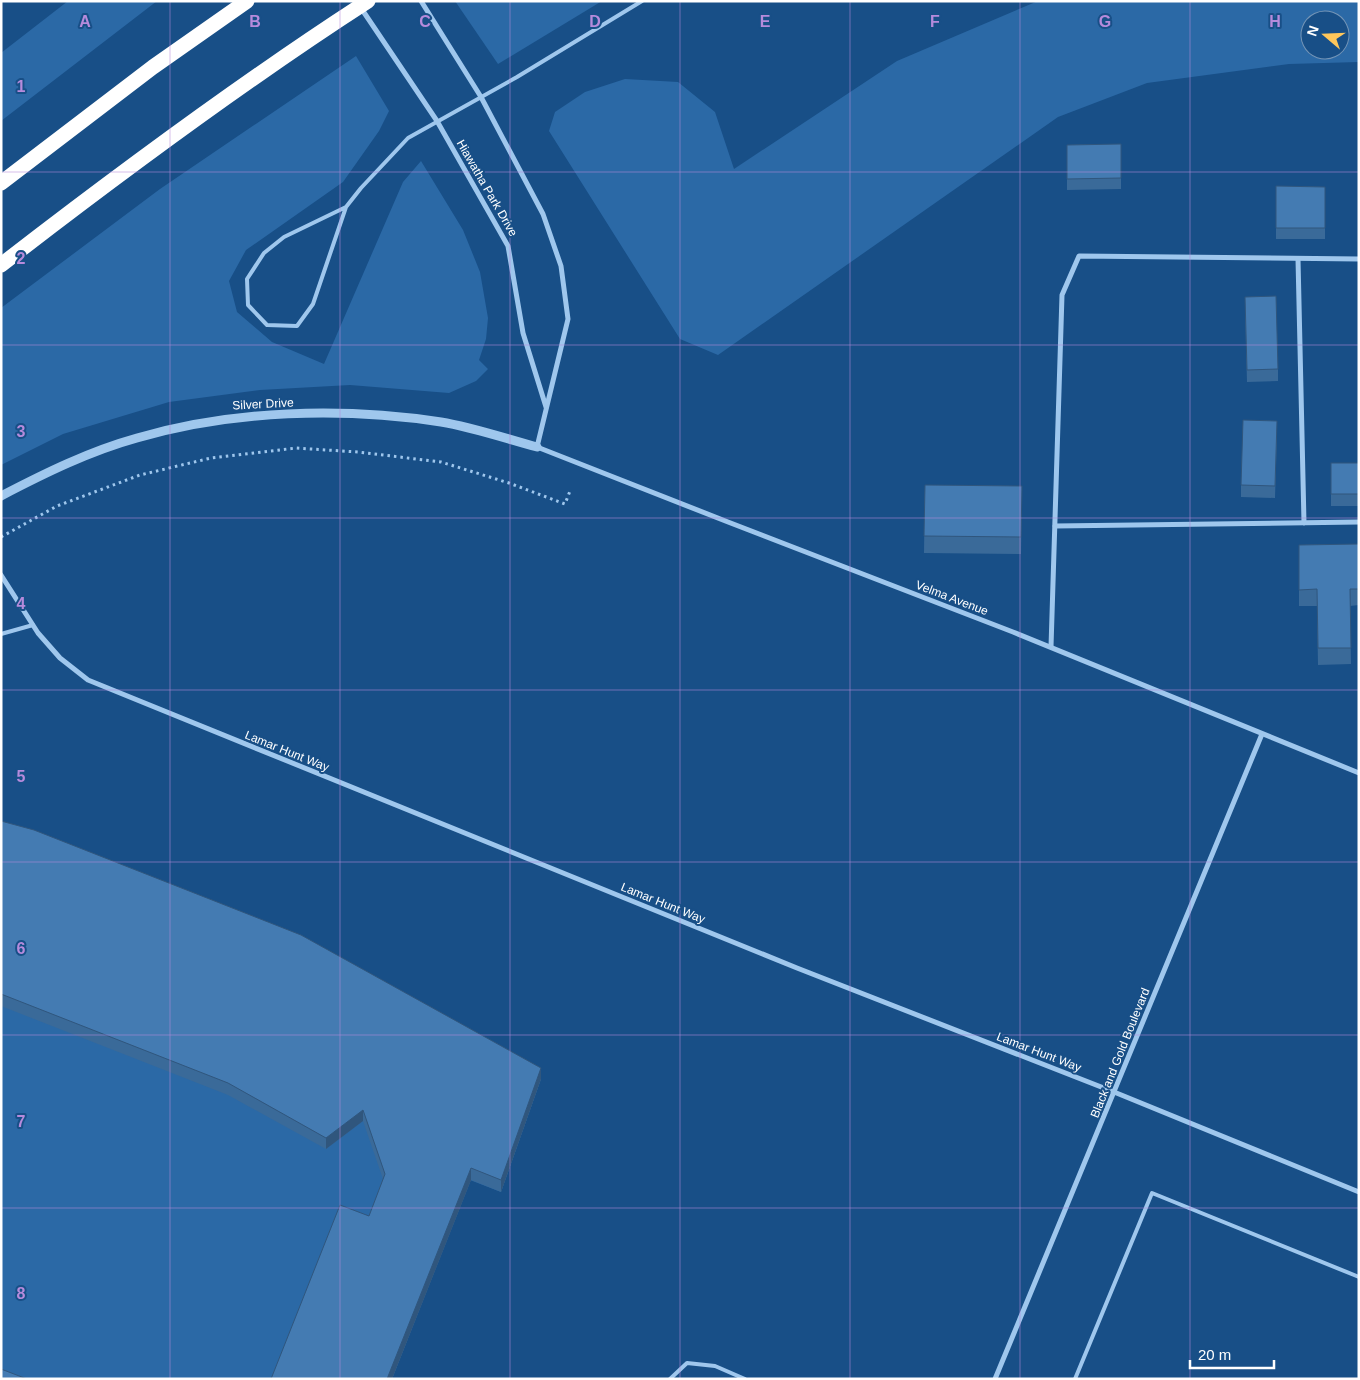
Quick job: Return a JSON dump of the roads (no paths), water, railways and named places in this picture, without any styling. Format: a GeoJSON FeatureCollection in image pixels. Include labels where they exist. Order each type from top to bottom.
{"type":"FeatureCollection","features":[{"type":"Feature","properties":{"kind":"highway"},"geometry":{"type":"LineString","coordinates":[[1,183],[153,67],[247,1]]}},
{"type":"Feature","properties":{"kind":"highway"},"geometry":{"type":"LineString","coordinates":[[1,265],[115,177],[294,48],[368,1]]}},
{"type":"Feature","properties":{"kind":"street","name":"Hiawatha Park Drive"},"geometry":{"type":"LineString","coordinates":[[357,1],[437,121],[508,246],[523,333],[546,408]]}},
{"type":"Feature","properties":{"kind":"street"},"geometry":{"type":"LineString","coordinates":[[421,1],[481,97],[543,214],[561,266],[568,319],[537,447]]}},
{"type":"Feature","properties":{"kind":"street"},"geometry":{"type":"LineString","coordinates":[[1051,647],[1062,295],[1079,256],[1359,260]]}},
{"type":"Feature","properties":{"kind":"street"},"geometry":{"type":"LineString","coordinates":[[1298,258],[1304,523]]}},
{"type":"Feature","properties":{"kind":"street","name":"Silver Drive"},"geometry":{"type":"LineString","coordinates":[[1,496],[28,481],[112,446],[187,425],[228,418],[337,413],[395,417],[443,422],[537,447]]}},
{"type":"Feature","properties":{"kind":"street","name":"Velma Avenue"},"geometry":{"type":"LineString","coordinates":[[537,447],[1051,647],[1359,773]]}},
{"type":"Feature","properties":{"kind":"street"},"geometry":{"type":"LineString","coordinates":[[1055,526],[1359,522]]}},
{"type":"Feature","properties":{"kind":"street","name":"Lamar Hunt Way"},"geometry":{"type":"LineString","coordinates":[[1,575],[38,633],[60,658],[88,680],[788,964],[1114,1092],[1359,1192]]}},
{"type":"Feature","properties":{"kind":"street","name":"Black and Gold Boulevard"},"geometry":{"type":"LineString","coordinates":[[995,1379],[1262,734]]}},
{"type":"Feature","properties":{"kind":"lane"},"geometry":{"type":"LineString","coordinates":[[346,207],[284,236],[264,253],[247,279],[248,305],[268,325],[297,326],[314,304],[346,207],[361,188],[408,138],[481,97],[642,1]]}},
{"type":"Feature","properties":{"kind":"lane"},"geometry":{"type":"LineString","coordinates":[[1,634],[33,625]]}},
{"type":"Feature","properties":{"kind":"lane"},"geometry":{"type":"LineString","coordinates":[[1075,1379],[1152,1193],[1359,1277]]}},
{"type":"Feature","properties":{"kind":"lane"},"geometry":{"type":"LineString","coordinates":[[670,1379],[687,1363],[714,1366],[744,1379]]}}]}
